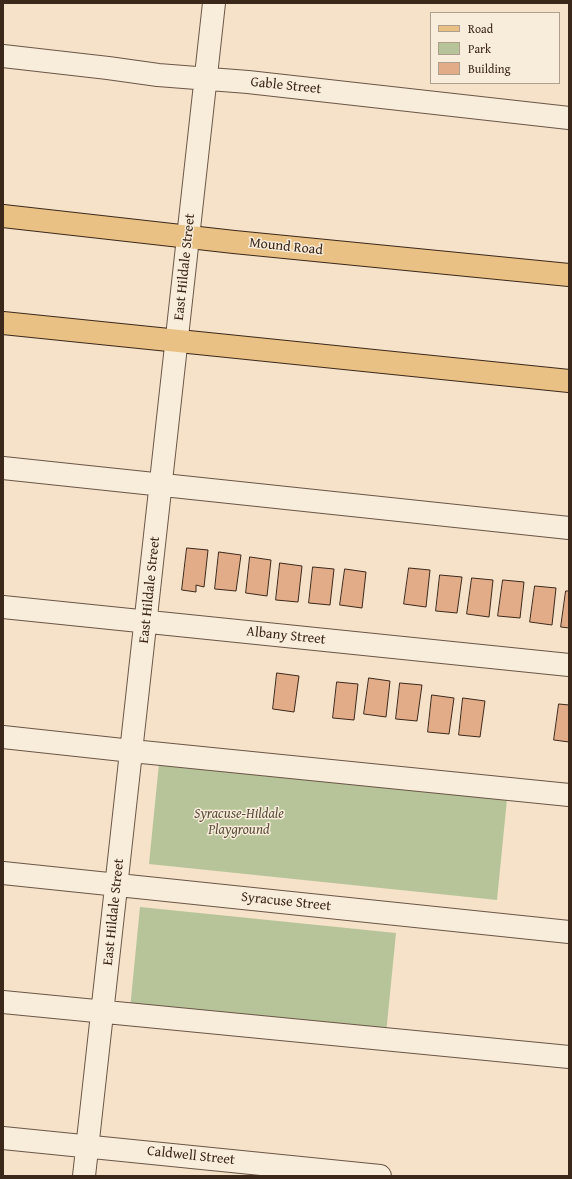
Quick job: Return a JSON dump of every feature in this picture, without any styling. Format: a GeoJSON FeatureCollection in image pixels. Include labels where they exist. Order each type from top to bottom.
{"type":"FeatureCollection","features":[{"type":"Feature","properties":{"kind":"main road","name":"Mound Road"},"geometry":{"type":"LineString","coordinates":[[3,216],[234,242],[569,275]]}},
{"type":"Feature","properties":{"kind":"main road"},"geometry":{"type":"LineString","coordinates":[[3,323],[569,381]]}},
{"type":"Feature","properties":{"kind":"street","name":"East Hildale Street"},"geometry":{"type":"LineString","coordinates":[[84,1176],[214,3]]}},
{"type":"Feature","properties":{"kind":"street","name":"Gable Street"},"geometry":{"type":"LineString","coordinates":[[3,56],[158,75],[248,82],[569,118]]}},
{"type":"Feature","properties":{"kind":"street"},"geometry":{"type":"LineString","coordinates":[[3,468],[569,528]]}},
{"type":"Feature","properties":{"kind":"street","name":"Albany Street"},"geometry":{"type":"LineString","coordinates":[[3,607],[569,665]]}},
{"type":"Feature","properties":{"kind":"street"},"geometry":{"type":"LineString","coordinates":[[3,737],[132,752],[569,795]]}},
{"type":"Feature","properties":{"kind":"street","name":"Syracuse Street"},"geometry":{"type":"LineString","coordinates":[[3,873],[569,932]]}},
{"type":"Feature","properties":{"kind":"street"},"geometry":{"type":"LineString","coordinates":[[3,1002],[569,1057]]}},
{"type":"Feature","properties":{"kind":"street","name":"Caldwell Street"},"geometry":{"type":"LineString","coordinates":[[3,1138],[380,1176]]}},
{"type":"Feature","properties":{"kind":"green space","name":"Syracuse-Hildale Playground"},"geometry":{"type":"Polygon","coordinates":[[[159,763],[507,799],[497,900],[149,864],[159,763]]]}},
{"type":"Feature","properties":{"kind":"green space"},"geometry":{"type":"Polygon","coordinates":[[[140,907],[396,933],[386,1034],[130,1009],[140,907]]]}},
{"type":"Feature","properties":{"kind":"building"},"geometry":{"type":"Polygon","coordinates":[[[187,548],[208,550],[204,587],[196,585],[196,592],[182,590],[187,548]]]}},
{"type":"Feature","properties":{"kind":"building"},"geometry":{"type":"Polygon","coordinates":[[[219,552],[241,555],[236,591],[215,589],[219,552]]]}},
{"type":"Feature","properties":{"kind":"building"},"geometry":{"type":"Polygon","coordinates":[[[250,557],[271,560],[267,596],[246,593],[250,557]]]}},
{"type":"Feature","properties":{"kind":"building"},"geometry":{"type":"Polygon","coordinates":[[[280,563],[302,566],[298,602],[276,600],[280,563]]]}},
{"type":"Feature","properties":{"kind":"building"},"geometry":{"type":"Polygon","coordinates":[[[313,567],[334,569],[330,605],[309,603],[313,567]]]}},
{"type":"Feature","properties":{"kind":"building"},"geometry":{"type":"Polygon","coordinates":[[[409,568],[430,570],[426,607],[404,604],[409,568]]]}},
{"type":"Feature","properties":{"kind":"building"},"geometry":{"type":"Polygon","coordinates":[[[345,569],[366,572],[362,608],[340,605],[345,569]]]}},
{"type":"Feature","properties":{"kind":"building"},"geometry":{"type":"Polygon","coordinates":[[[440,575],[462,577],[457,613],[436,611],[440,575]]]}},
{"type":"Feature","properties":{"kind":"building"},"geometry":{"type":"Polygon","coordinates":[[[472,578],[493,580],[489,617],[467,614],[472,578]]]}},
{"type":"Feature","properties":{"kind":"building"},"geometry":{"type":"Polygon","coordinates":[[[503,580],[524,582],[520,618],[498,616],[503,580]]]}},
{"type":"Feature","properties":{"kind":"building"},"geometry":{"type":"Polygon","coordinates":[[[535,586],[556,588],[552,625],[530,622],[535,586]]]}},
{"type":"Feature","properties":{"kind":"building"},"geometry":{"type":"Polygon","coordinates":[[[566,591],[569,591],[569,628],[561,627],[566,591]]]}},
{"type":"Feature","properties":{"kind":"building"},"geometry":{"type":"Polygon","coordinates":[[[277,673],[299,676],[294,712],[273,709],[277,673]]]}},
{"type":"Feature","properties":{"kind":"building"},"geometry":{"type":"Polygon","coordinates":[[[369,678],[390,681],[386,717],[364,714],[369,678]]]}},
{"type":"Feature","properties":{"kind":"building"},"geometry":{"type":"Polygon","coordinates":[[[337,682],[358,684],[354,720],[333,718],[337,682]]]}},
{"type":"Feature","properties":{"kind":"building"},"geometry":{"type":"Polygon","coordinates":[[[400,683],[422,685],[417,721],[396,719],[400,683]]]}},
{"type":"Feature","properties":{"kind":"building"},"geometry":{"type":"Polygon","coordinates":[[[432,695],[454,698],[449,734],[428,732],[432,695]]]}},
{"type":"Feature","properties":{"kind":"building"},"geometry":{"type":"Polygon","coordinates":[[[463,698],[485,701],[480,737],[459,735],[463,698]]]}},
{"type":"Feature","properties":{"kind":"building"},"geometry":{"type":"Polygon","coordinates":[[[559,704],[569,705],[569,742],[554,740],[559,704]]]}}]}
